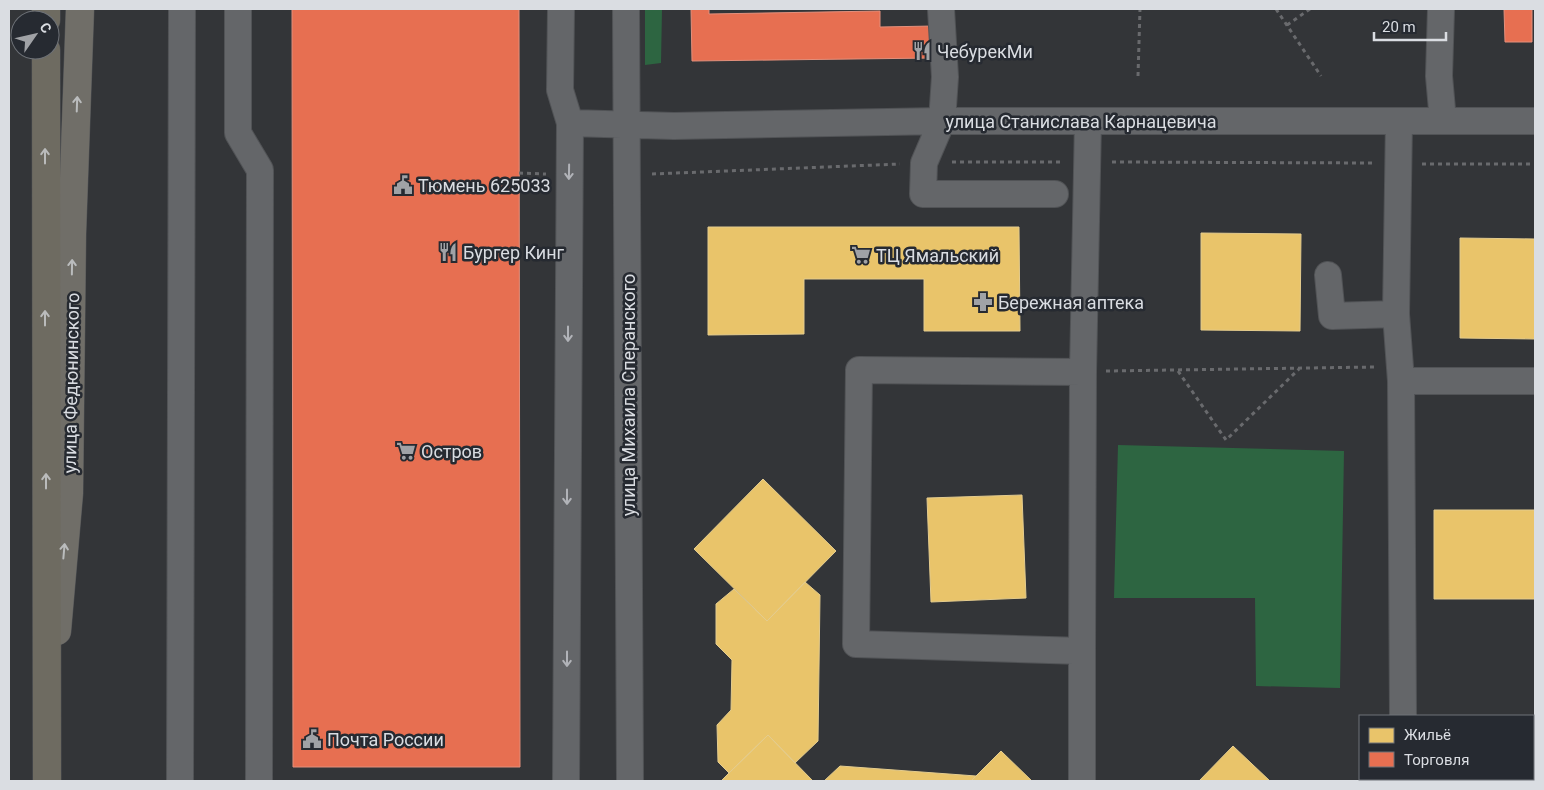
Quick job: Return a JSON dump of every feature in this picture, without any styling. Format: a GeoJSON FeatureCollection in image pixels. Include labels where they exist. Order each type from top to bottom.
{"type":"FeatureCollection","features":[{"type":"Feature","properties":{"kind":"highway","name":"улица Федюнинского"},"geometry":{"type":"LineString","coordinates":[[46,60],[47,772]]}},
{"type":"Feature","properties":{"kind":"main road","name":"улица Федюнинского"},"geometry":{"type":"LineString","coordinates":[[47,772],[69,493],[72,234],[80,9]]}},
{"type":"Feature","properties":{"kind":"street"},"geometry":{"type":"LineString","coordinates":[[180,781],[182,9]]}},
{"type":"Feature","properties":{"kind":"street"},"geometry":{"type":"LineString","coordinates":[[238,9],[238,133],[260,170],[259,781]]}},
{"type":"Feature","properties":{"kind":"street"},"geometry":{"type":"LineString","coordinates":[[561,9],[560,90],[570,123],[566,781]]}},
{"type":"Feature","properties":{"kind":"street","name":"улица Михаила Сперанского"},"geometry":{"type":"LineString","coordinates":[[626,9],[630,781]]}},
{"type":"Feature","properties":{"kind":"street"},"geometry":{"type":"LineString","coordinates":[[941,9],[945,77],[942,121],[924,162],[923,194],[1055,194]]}},
{"type":"Feature","properties":{"kind":"street"},"geometry":{"type":"LineString","coordinates":[[1441,9],[1439,76],[1443,121]]}},
{"type":"Feature","properties":{"kind":"street","name":"улица Станислава Карнацевича"},"geometry":{"type":"LineString","coordinates":[[570,123],[627,126],[942,121],[1535,122]]}},
{"type":"Feature","properties":{"kind":"street"},"geometry":{"type":"LineString","coordinates":[[1082,781],[1083,372],[1088,121]]}},
{"type":"Feature","properties":{"kind":"street"},"geometry":{"type":"LineString","coordinates":[[1399,121],[1396,314],[1401,374],[1403,715]]}},
{"type":"Feature","properties":{"kind":"street"},"geometry":{"type":"LineString","coordinates":[[1328,275],[1332,316],[1396,314]]}},
{"type":"Feature","properties":{"kind":"street"},"geometry":{"type":"LineString","coordinates":[[1082,651],[856,644],[859,370],[1083,372]]}},
{"type":"Feature","properties":{"kind":"street"},"geometry":{"type":"LineString","coordinates":[[1401,374],[1535,381]]}},
{"type":"Feature","properties":{"kind":"path"},"geometry":{"type":"LineString","coordinates":[[1138,76],[1140,9]]}},
{"type":"Feature","properties":{"kind":"path"},"geometry":{"type":"LineString","coordinates":[[1276,9],[1321,76]]}},
{"type":"Feature","properties":{"kind":"path"},"geometry":{"type":"LineString","coordinates":[[1287,25],[1310,9]]}},
{"type":"Feature","properties":{"kind":"path"},"geometry":{"type":"LineString","coordinates":[[628,175],[924,162],[1535,164]]}},
{"type":"Feature","properties":{"kind":"path"},"geometry":{"type":"LineString","coordinates":[[519,173],[569,174]]}},
{"type":"Feature","properties":{"kind":"path"},"geometry":{"type":"LineString","coordinates":[[1083,372],[1300,368],[1401,374]]}},
{"type":"Feature","properties":{"kind":"path"},"geometry":{"type":"LineString","coordinates":[[1178,370],[1226,440],[1300,368]]}},
{"type":"Feature","properties":{"kind":"green space"},"geometry":{"type":"Polygon","coordinates":[[[645,9],[662,9],[661,63],[645,65],[645,9]]]}},
{"type":"Feature","properties":{"kind":"green space"},"geometry":{"type":"Polygon","coordinates":[[[1118,445],[1344,451],[1340,688],[1256,686],[1255,598],[1114,598],[1118,445]]]}},
{"type":"Feature","properties":{"kind":"building: Жильё"},"geometry":{"type":"Polygon","coordinates":[[[708,227],[1019,227],[1020,331],[924,331],[924,279],[804,279],[804,334],[708,335],[708,227]]]}},
{"type":"Feature","properties":{"kind":"building: Жильё"},"geometry":{"type":"Polygon","coordinates":[[[1201,233],[1301,234],[1300,331],[1201,330],[1201,233]]]}},
{"type":"Feature","properties":{"kind":"building: Жильё"},"geometry":{"type":"Polygon","coordinates":[[[1460,238],[1535,239],[1535,339],[1460,338],[1460,238]]]}},
{"type":"Feature","properties":{"kind":"building: Жильё"},"geometry":{"type":"Polygon","coordinates":[[[763,479],[836,551],[767,621],[694,549],[763,479]]]}},
{"type":"Feature","properties":{"kind":"building: Жильё"},"geometry":{"type":"Polygon","coordinates":[[[1022,495],[1026,598],[931,602],[927,498],[1022,495]]]}},
{"type":"Feature","properties":{"kind":"building: Жильё"},"geometry":{"type":"Polygon","coordinates":[[[1434,510],[1535,510],[1535,599],[1434,599],[1434,510]]]}},
{"type":"Feature","properties":{"kind":"building: Жильё"},"geometry":{"type":"Polygon","coordinates":[[[805,582],[820,595],[818,741],[795,763],[768,735],[729,773],[718,762],[717,725],[731,710],[732,660],[716,644],[716,604],[734,589],[767,621],[805,582]]]}},
{"type":"Feature","properties":{"kind":"building: Жильё"},"geometry":{"type":"Polygon","coordinates":[[[768,735],[813,781],[721,781],[729,773],[768,735]]]}},
{"type":"Feature","properties":{"kind":"building: Жильё"},"geometry":{"type":"Polygon","coordinates":[[[1233,746],[1270,781],[1199,781],[1233,746]]]}},
{"type":"Feature","properties":{"kind":"building: Жильё"},"geometry":{"type":"Polygon","coordinates":[[[1001,751],[1032,781],[971,781],[1001,751]]]}},
{"type":"Feature","properties":{"kind":"building: Жильё"},"geometry":{"type":"Polygon","coordinates":[[[840,766],[976,776],[971,781],[824,781],[840,766]]]}},
{"type":"Feature","properties":{"kind":"building: Жильё"},"geometry":{"type":"Polygon","coordinates":[[[1535,774],[1535,781],[1444,781],[1534,780],[1535,774]]]}},
{"type":"Feature","properties":{"kind":"building: Торговля","name":"Остров"},"geometry":{"type":"Polygon","coordinates":[[[292,9],[519,9],[520,767],[293,767],[292,9]]]}},
{"type":"Feature","properties":{"kind":"building: Торговля"},"geometry":{"type":"Polygon","coordinates":[[[691,9],[709,9],[709,14],[880,11],[880,27],[933,26],[933,58],[692,61],[691,9]]]}},
{"type":"Feature","properties":{"kind":"building: Торговля"},"geometry":{"type":"Polygon","coordinates":[[[1504,9],[1532,9],[1532,42],[1505,42],[1504,9]]]}},
{"type":"Feature","properties":{"kind":"place","name":"ЧебурекМи"},"geometry":{"type":"Point","coordinates":[922,51]}},
{"type":"Feature","properties":{"kind":"place","name":"Тюмень 625033"},"geometry":{"type":"Point","coordinates":[403,185]}},
{"type":"Feature","properties":{"kind":"place","name":"Бургер Кинг"},"geometry":{"type":"Point","coordinates":[448,252]}},
{"type":"Feature","properties":{"kind":"place","name":"ТЦ Ямальский"},"geometry":{"type":"Point","coordinates":[861,255]}},
{"type":"Feature","properties":{"kind":"place","name":"Бережная аптека"},"geometry":{"type":"Point","coordinates":[983,302]}},
{"type":"Feature","properties":{"kind":"place","name":"Остров"},"geometry":{"type":"Point","coordinates":[406,451]}},
{"type":"Feature","properties":{"kind":"place","name":"Почта России"},"geometry":{"type":"Point","coordinates":[312,739]}}]}
